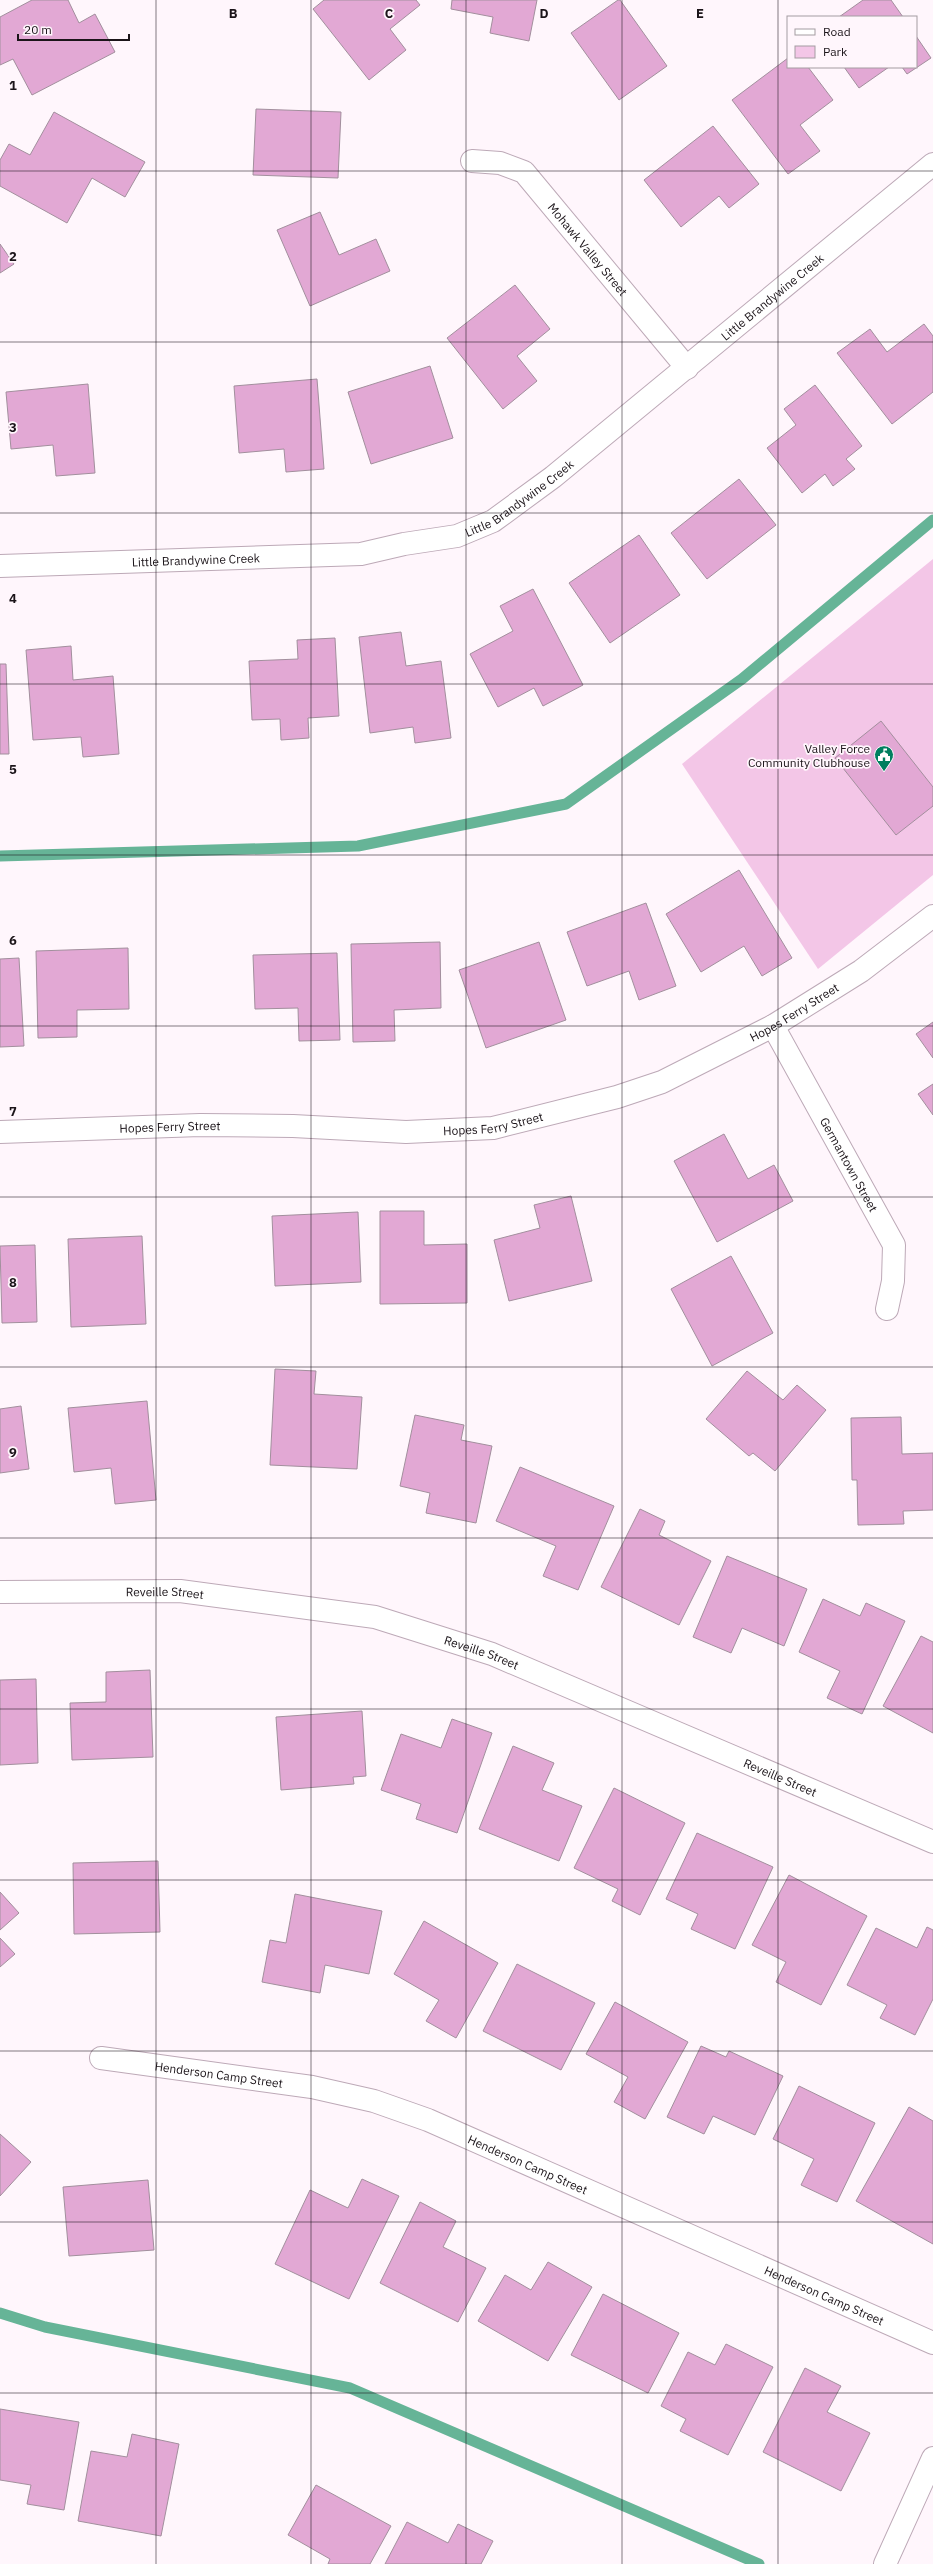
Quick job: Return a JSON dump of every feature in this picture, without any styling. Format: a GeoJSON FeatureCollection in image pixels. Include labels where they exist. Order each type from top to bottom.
{"type":"FeatureCollection","features":[{"type":"Feature","properties":{"kind":"street","name":"Mohawk Valley Street"},"geometry":{"type":"LineString","coordinates":[[472,161],[500,163],[524,172],[687,368]]}},
{"type":"Feature","properties":{"kind":"street","name":"Little Brandywine Creek"},"geometry":{"type":"LineString","coordinates":[[0,566],[361,554],[404,544],[457,536],[493,521],[553,478],[933,164]]}},
{"type":"Feature","properties":{"kind":"street","name":"Hopes Ferry Street"},"geometry":{"type":"LineString","coordinates":[[0,1132],[200,1125],[293,1126],[406,1132],[493,1128],[617,1097],[662,1082],[773,1026],[861,971],[933,916]]}},
{"type":"Feature","properties":{"kind":"street","name":"Germantown Street"},"geometry":{"type":"LineString","coordinates":[[773,1026],[894,1245],[893,1280],[887,1309]]}},
{"type":"Feature","properties":{"kind":"street","name":"Reveille Street"},"geometry":{"type":"LineString","coordinates":[[0,1592],[180,1591],[259,1604],[375,1617],[492,1654],[933,1842]]}},
{"type":"Feature","properties":{"kind":"street","name":"Henderson Camp Street"},"geometry":{"type":"LineString","coordinates":[[102,2058],[312,2087],[374,2101],[428,2120],[933,2343]]}},
{"type":"Feature","properties":{"kind":"street"},"geometry":{"type":"LineString","coordinates":[[885,2564],[933,2458]]}},
{"type":"Feature","properties":{"kind":"green space"},"geometry":{"type":"Polygon","coordinates":[[[933,559],[933,875],[818,969],[682,764],[933,559]]]}},
{"type":"Feature","properties":{"kind":"building"},"geometry":{"type":"Polygon","coordinates":[[[32,0],[68,0],[79,23],[95,14],[115,52],[32,95],[13,59],[0,65],[0,17],[32,0]]]}},
{"type":"Feature","properties":{"kind":"building"},"geometry":{"type":"Polygon","coordinates":[[[324,0],[416,0],[420,5],[390,29],[406,50],[369,80],[313,9],[324,0]]]}},
{"type":"Feature","properties":{"kind":"building"},"geometry":{"type":"Polygon","coordinates":[[[452,0],[537,0],[529,41],[490,33],[493,17],[451,9],[452,0]]]}},
{"type":"Feature","properties":{"kind":"building"},"geometry":{"type":"Polygon","coordinates":[[[620,0],[667,66],[619,100],[571,33],[620,0]]]}},
{"type":"Feature","properties":{"kind":"building"},"geometry":{"type":"Polygon","coordinates":[[[863,0],[891,0],[902,16],[840,16],[863,0]]]}},
{"type":"Feature","properties":{"kind":"building"},"geometry":{"type":"Polygon","coordinates":[[[917,37],[931,58],[917,67],[917,37]]]}},
{"type":"Feature","properties":{"kind":"building"},"geometry":{"type":"Polygon","coordinates":[[[787,59],[787,68],[809,68],[833,100],[800,125],[820,151],[788,174],[732,100],[787,59]]]}},
{"type":"Feature","properties":{"kind":"building"},"geometry":{"type":"Polygon","coordinates":[[[845,68],[888,68],[859,88],[845,68]]]}},
{"type":"Feature","properties":{"kind":"building"},"geometry":{"type":"Polygon","coordinates":[[[903,68],[916,68],[907,74],[903,68]]]}},
{"type":"Feature","properties":{"kind":"building"},"geometry":{"type":"Polygon","coordinates":[[[256,109],[341,112],[338,178],[253,175],[256,109]]]}},
{"type":"Feature","properties":{"kind":"building"},"geometry":{"type":"Polygon","coordinates":[[[54,112],[145,162],[125,197],[92,178],[67,223],[0,186],[0,160],[9,144],[30,155],[54,112]]]}},
{"type":"Feature","properties":{"kind":"building"},"geometry":{"type":"Polygon","coordinates":[[[713,126],[759,184],[729,208],[719,196],[681,227],[644,180],[713,126]]]}},
{"type":"Feature","properties":{"kind":"building"},"geometry":{"type":"Polygon","coordinates":[[[320,212],[339,255],[376,239],[390,271],[310,306],[277,230],[320,212]]]}},
{"type":"Feature","properties":{"kind":"building"},"geometry":{"type":"Polygon","coordinates":[[[0,244],[14,264],[0,273],[0,244]]]}},
{"type":"Feature","properties":{"kind":"building"},"geometry":{"type":"Polygon","coordinates":[[[515,285],[550,329],[517,356],[537,381],[503,409],[447,338],[515,285]]]}},
{"type":"Feature","properties":{"kind":"building"},"geometry":{"type":"Polygon","coordinates":[[[924,324],[933,336],[933,392],[892,424],[837,353],[870,329],[887,352],[924,324]]]}},
{"type":"Feature","properties":{"kind":"building"},"geometry":{"type":"Polygon","coordinates":[[[430,366],[453,438],[371,464],[348,392],[430,366]]]}},
{"type":"Feature","properties":{"kind":"building"},"geometry":{"type":"Polygon","coordinates":[[[317,379],[324,469],[286,472],[284,449],[239,453],[234,386],[317,379]]]}},
{"type":"Feature","properties":{"kind":"building"},"geometry":{"type":"Polygon","coordinates":[[[88,384],[95,473],[56,476],[53,445],[11,449],[6,392],[88,384]]]}},
{"type":"Feature","properties":{"kind":"building"},"geometry":{"type":"Polygon","coordinates":[[[815,385],[862,446],[846,459],[855,469],[833,486],[825,474],[802,493],[767,448],[796,425],[784,409],[815,385]]]}},
{"type":"Feature","properties":{"kind":"building"},"geometry":{"type":"Polygon","coordinates":[[[739,479],[776,525],[707,579],[671,533],[739,479]]]}},
{"type":"Feature","properties":{"kind":"building"},"geometry":{"type":"Polygon","coordinates":[[[639,535],[680,595],[610,643],[569,583],[639,535]]]}},
{"type":"Feature","properties":{"kind":"building"},"geometry":{"type":"Polygon","coordinates":[[[533,589],[583,685],[543,706],[534,688],[498,707],[470,654],[513,631],[500,606],[533,589]]]}},
{"type":"Feature","properties":{"kind":"building"},"geometry":{"type":"Polygon","coordinates":[[[401,632],[406,666],[441,661],[451,738],[415,743],[413,727],[370,733],[359,637],[401,632]]]}},
{"type":"Feature","properties":{"kind":"building"},"geometry":{"type":"Polygon","coordinates":[[[335,638],[339,716],[308,718],[309,738],[281,740],[280,719],[252,720],[249,661],[298,659],[297,640],[335,638]]]}},
{"type":"Feature","properties":{"kind":"building"},"geometry":{"type":"Polygon","coordinates":[[[71,646],[73,680],[113,676],[119,754],[83,757],[81,737],[33,740],[26,650],[71,646]]]}},
{"type":"Feature","properties":{"kind":"building"},"geometry":{"type":"Polygon","coordinates":[[[0,664],[6,664],[9,754],[0,754],[0,664]]]}},
{"type":"Feature","properties":{"kind":"building","name":"Valley Force Community Clubhouse"},"geometry":{"type":"Polygon","coordinates":[[[881,721],[933,787],[933,806],[896,835],[835,758],[881,721]]]}},
{"type":"Feature","properties":{"kind":"building"},"geometry":{"type":"Polygon","coordinates":[[[739,870],[792,958],[762,976],[744,946],[701,972],[666,914],[739,870]]]}},
{"type":"Feature","properties":{"kind":"building"},"geometry":{"type":"Polygon","coordinates":[[[646,903],[676,986],[639,1000],[629,971],[587,986],[567,932],[646,903]]]}},
{"type":"Feature","properties":{"kind":"building"},"geometry":{"type":"Polygon","coordinates":[[[440,942],[441,1008],[394,1010],[395,1041],[353,1042],[351,944],[440,942]]]}},
{"type":"Feature","properties":{"kind":"building"},"geometry":{"type":"Polygon","coordinates":[[[539,942],[566,1020],[486,1048],[459,970],[539,942]]]}},
{"type":"Feature","properties":{"kind":"building"},"geometry":{"type":"Polygon","coordinates":[[[128,948],[129,1009],[77,1010],[77,1037],[38,1038],[36,951],[128,948]]]}},
{"type":"Feature","properties":{"kind":"building"},"geometry":{"type":"Polygon","coordinates":[[[337,953],[340,1040],[299,1041],[298,1008],[255,1009],[253,955],[337,953]]]}},
{"type":"Feature","properties":{"kind":"building"},"geometry":{"type":"Polygon","coordinates":[[[19,958],[24,1046],[0,1047],[0,959],[19,958]]]}},
{"type":"Feature","properties":{"kind":"building"},"geometry":{"type":"Polygon","coordinates":[[[933,1022],[933,1058],[916,1034],[933,1022]]]}},
{"type":"Feature","properties":{"kind":"building"},"geometry":{"type":"Polygon","coordinates":[[[933,1084],[933,1115],[918,1094],[933,1084]]]}},
{"type":"Feature","properties":{"kind":"building"},"geometry":{"type":"Polygon","coordinates":[[[724,1134],[748,1179],[774,1165],[793,1201],[717,1242],[674,1161],[724,1134]]]}},
{"type":"Feature","properties":{"kind":"building"},"geometry":{"type":"Polygon","coordinates":[[[571,1196],[592,1281],[509,1301],[494,1240],[540,1228],[534,1205],[571,1196]]]}},
{"type":"Feature","properties":{"kind":"building"},"geometry":{"type":"Polygon","coordinates":[[[380,1211],[424,1211],[424,1245],[467,1244],[467,1303],[380,1304],[380,1211]]]}},
{"type":"Feature","properties":{"kind":"building"},"geometry":{"type":"Polygon","coordinates":[[[358,1212],[361,1282],[275,1286],[272,1216],[358,1212]]]}},
{"type":"Feature","properties":{"kind":"building"},"geometry":{"type":"Polygon","coordinates":[[[142,1236],[146,1324],[71,1327],[68,1239],[142,1236]]]}},
{"type":"Feature","properties":{"kind":"building"},"geometry":{"type":"Polygon","coordinates":[[[35,1245],[37,1322],[2,1323],[0,1246],[35,1245]]]}},
{"type":"Feature","properties":{"kind":"building"},"geometry":{"type":"Polygon","coordinates":[[[731,1256],[773,1333],[712,1366],[671,1289],[731,1256]]]}},
{"type":"Feature","properties":{"kind":"building"},"geometry":{"type":"Polygon","coordinates":[[[275,1369],[316,1371],[314,1394],[362,1397],[357,1469],[270,1465],[275,1369]]]}},
{"type":"Feature","properties":{"kind":"building"},"geometry":{"type":"Polygon","coordinates":[[[747,1371],[783,1400],[797,1385],[826,1410],[775,1471],[753,1453],[749,1456],[706,1419],[747,1371]]]}},
{"type":"Feature","properties":{"kind":"building"},"geometry":{"type":"Polygon","coordinates":[[[147,1401],[156,1500],[115,1504],[111,1468],[74,1472],[68,1408],[147,1401]]]}},
{"type":"Feature","properties":{"kind":"building"},"geometry":{"type":"Polygon","coordinates":[[[21,1406],[29,1469],[0,1473],[0,1409],[21,1406]]]}},
{"type":"Feature","properties":{"kind":"building"},"geometry":{"type":"Polygon","coordinates":[[[415,1415],[464,1425],[461,1440],[492,1446],[476,1523],[426,1513],[430,1493],[400,1486],[415,1415]]]}},
{"type":"Feature","properties":{"kind":"building"},"geometry":{"type":"Polygon","coordinates":[[[901,1417],[902,1454],[933,1453],[933,1510],[903,1511],[904,1524],[858,1525],[857,1480],[852,1480],[851,1418],[901,1417]]]}},
{"type":"Feature","properties":{"kind":"building"},"geometry":{"type":"Polygon","coordinates":[[[520,1467],[614,1506],[578,1590],[543,1576],[556,1546],[496,1521],[520,1467]]]}},
{"type":"Feature","properties":{"kind":"building"},"geometry":{"type":"Polygon","coordinates":[[[640,1509],[665,1521],[659,1535],[711,1561],[679,1625],[601,1587],[640,1509]]]}},
{"type":"Feature","properties":{"kind":"building"},"geometry":{"type":"Polygon","coordinates":[[[727,1556],[807,1589],[784,1646],[742,1628],[731,1653],[693,1637],[727,1556]]]}},
{"type":"Feature","properties":{"kind":"building"},"geometry":{"type":"Polygon","coordinates":[[[823,1599],[860,1616],[866,1603],[905,1621],[862,1714],[827,1698],[840,1671],[799,1652],[823,1599]]]}},
{"type":"Feature","properties":{"kind":"building"},"geometry":{"type":"Polygon","coordinates":[[[921,1636],[933,1642],[933,1733],[883,1706],[921,1636]]]}},
{"type":"Feature","properties":{"kind":"building"},"geometry":{"type":"Polygon","coordinates":[[[150,1670],[153,1757],[72,1760],[70,1703],[106,1702],[106,1672],[150,1670]]]}},
{"type":"Feature","properties":{"kind":"building"},"geometry":{"type":"Polygon","coordinates":[[[36,1679],[38,1763],[0,1765],[0,1680],[36,1679]]]}},
{"type":"Feature","properties":{"kind":"building"},"geometry":{"type":"Polygon","coordinates":[[[362,1711],[366,1776],[353,1777],[354,1784],[281,1790],[276,1717],[362,1711]]]}},
{"type":"Feature","properties":{"kind":"building"},"geometry":{"type":"Polygon","coordinates":[[[452,1719],[492,1733],[457,1833],[416,1819],[421,1804],[381,1790],[401,1734],[441,1748],[452,1719]]]}},
{"type":"Feature","properties":{"kind":"building"},"geometry":{"type":"Polygon","coordinates":[[[513,1746],[554,1763],[542,1790],[582,1806],[559,1861],[479,1829],[513,1746]]]}},
{"type":"Feature","properties":{"kind":"building"},"geometry":{"type":"Polygon","coordinates":[[[614,1788],[685,1823],[640,1915],[612,1901],[618,1889],[574,1868],[614,1788]]]}},
{"type":"Feature","properties":{"kind":"building"},"geometry":{"type":"Polygon","coordinates":[[[697,1833],[773,1867],[735,1949],[691,1929],[698,1914],[666,1899],[697,1833]]]}},
{"type":"Feature","properties":{"kind":"building"},"geometry":{"type":"Polygon","coordinates":[[[158,1861],[160,1932],[74,1934],[73,1863],[158,1861]]]}},
{"type":"Feature","properties":{"kind":"building"},"geometry":{"type":"Polygon","coordinates":[[[789,1875],[867,1916],[821,2005],[776,1982],[786,1962],[752,1945],[789,1875]]]}},
{"type":"Feature","properties":{"kind":"building"},"geometry":{"type":"Polygon","coordinates":[[[0,1892],[19,1913],[0,1930],[0,1892]]]}},
{"type":"Feature","properties":{"kind":"building"},"geometry":{"type":"Polygon","coordinates":[[[295,1894],[382,1911],[369,1974],[325,1965],[320,1993],[262,1982],[270,1940],[286,1943],[295,1894]]]}},
{"type":"Feature","properties":{"kind":"building"},"geometry":{"type":"Polygon","coordinates":[[[424,1921],[498,1963],[456,2038],[426,2021],[439,2000],[394,1974],[424,1921]]]}},
{"type":"Feature","properties":{"kind":"building"},"geometry":{"type":"Polygon","coordinates":[[[927,1927],[933,1930],[933,1999],[915,2035],[880,2018],[887,2005],[847,1985],[876,1928],[917,1948],[927,1927]]]}},
{"type":"Feature","properties":{"kind":"building"},"geometry":{"type":"Polygon","coordinates":[[[0,1938],[15,1954],[0,1967],[0,1938]]]}},
{"type":"Feature","properties":{"kind":"building"},"geometry":{"type":"Polygon","coordinates":[[[517,1964],[595,2003],[561,2070],[483,2031],[517,1964]]]}},
{"type":"Feature","properties":{"kind":"building"},"geometry":{"type":"Polygon","coordinates":[[[615,2002],[688,2042],[645,2119],[614,2102],[628,2077],[586,2054],[615,2002]]]}},
{"type":"Feature","properties":{"kind":"building"},"geometry":{"type":"Polygon","coordinates":[[[701,2046],[726,2057],[729,2051],[783,2076],[755,2135],[713,2116],[704,2134],[667,2117],[701,2046]]]}},
{"type":"Feature","properties":{"kind":"building"},"geometry":{"type":"Polygon","coordinates":[[[799,2086],[875,2123],[837,2202],[801,2185],[814,2159],[773,2139],[799,2086]]]}},
{"type":"Feature","properties":{"kind":"building"},"geometry":{"type":"Polygon","coordinates":[[[909,2107],[933,2121],[933,2244],[856,2201],[909,2107]]]}},
{"type":"Feature","properties":{"kind":"building"},"geometry":{"type":"Polygon","coordinates":[[[0,2134],[31,2162],[0,2196],[0,2134]]]}},
{"type":"Feature","properties":{"kind":"building"},"geometry":{"type":"Polygon","coordinates":[[[362,2179],[399,2196],[349,2299],[275,2264],[310,2190],[348,2208],[362,2179]]]}},
{"type":"Feature","properties":{"kind":"building"},"geometry":{"type":"Polygon","coordinates":[[[148,2180],[154,2250],[69,2256],[63,2187],[148,2180]]]}},
{"type":"Feature","properties":{"kind":"building"},"geometry":{"type":"Polygon","coordinates":[[[420,2202],[456,2221],[443,2247],[486,2268],[458,2322],[380,2283],[420,2202]]]}},
{"type":"Feature","properties":{"kind":"building"},"geometry":{"type":"Polygon","coordinates":[[[548,2262],[592,2287],[548,2361],[478,2321],[505,2275],[531,2290],[548,2262]]]}},
{"type":"Feature","properties":{"kind":"building"},"geometry":{"type":"Polygon","coordinates":[[[603,2294],[679,2333],[648,2393],[571,2355],[603,2294]]]}},
{"type":"Feature","properties":{"kind":"building"},"geometry":{"type":"Polygon","coordinates":[[[726,2344],[773,2367],[728,2455],[680,2431],[686,2419],[661,2406],[688,2352],[715,2365],[726,2344]]]}},
{"type":"Feature","properties":{"kind":"building"},"geometry":{"type":"Polygon","coordinates":[[[805,2368],[841,2386],[827,2412],[870,2433],[841,2491],[763,2452],[805,2368]]]}},
{"type":"Feature","properties":{"kind":"building"},"geometry":{"type":"Polygon","coordinates":[[[0,2409],[79,2422],[64,2510],[27,2504],[31,2485],[0,2480],[0,2409]]]}},
{"type":"Feature","properties":{"kind":"building"},"geometry":{"type":"Polygon","coordinates":[[[132,2434],[179,2444],[161,2536],[78,2521],[91,2451],[127,2457],[132,2434]]]}},
{"type":"Feature","properties":{"kind":"building"},"geometry":{"type":"Polygon","coordinates":[[[316,2485],[391,2526],[370,2564],[328,2564],[330,2559],[288,2535],[316,2485]]]}},
{"type":"Feature","properties":{"kind":"building"},"geometry":{"type":"Polygon","coordinates":[[[407,2522],[448,2543],[458,2524],[493,2541],[481,2564],[385,2564],[407,2522]]]}},
{"type":"Feature","properties":{"kind":"waterway"},"geometry":{"type":"LineString","coordinates":[[0,856],[358,846],[566,804],[742,679],[933,520]]}},
{"type":"Feature","properties":{"kind":"waterway"},"geometry":{"type":"LineString","coordinates":[[0,2313],[45,2327],[350,2388],[759,2564]]}},
{"type":"Feature","properties":{"kind":"place","name":"Valley Force Community Clubhouse"},"geometry":{"type":"Point","coordinates":[884,772]}}]}
